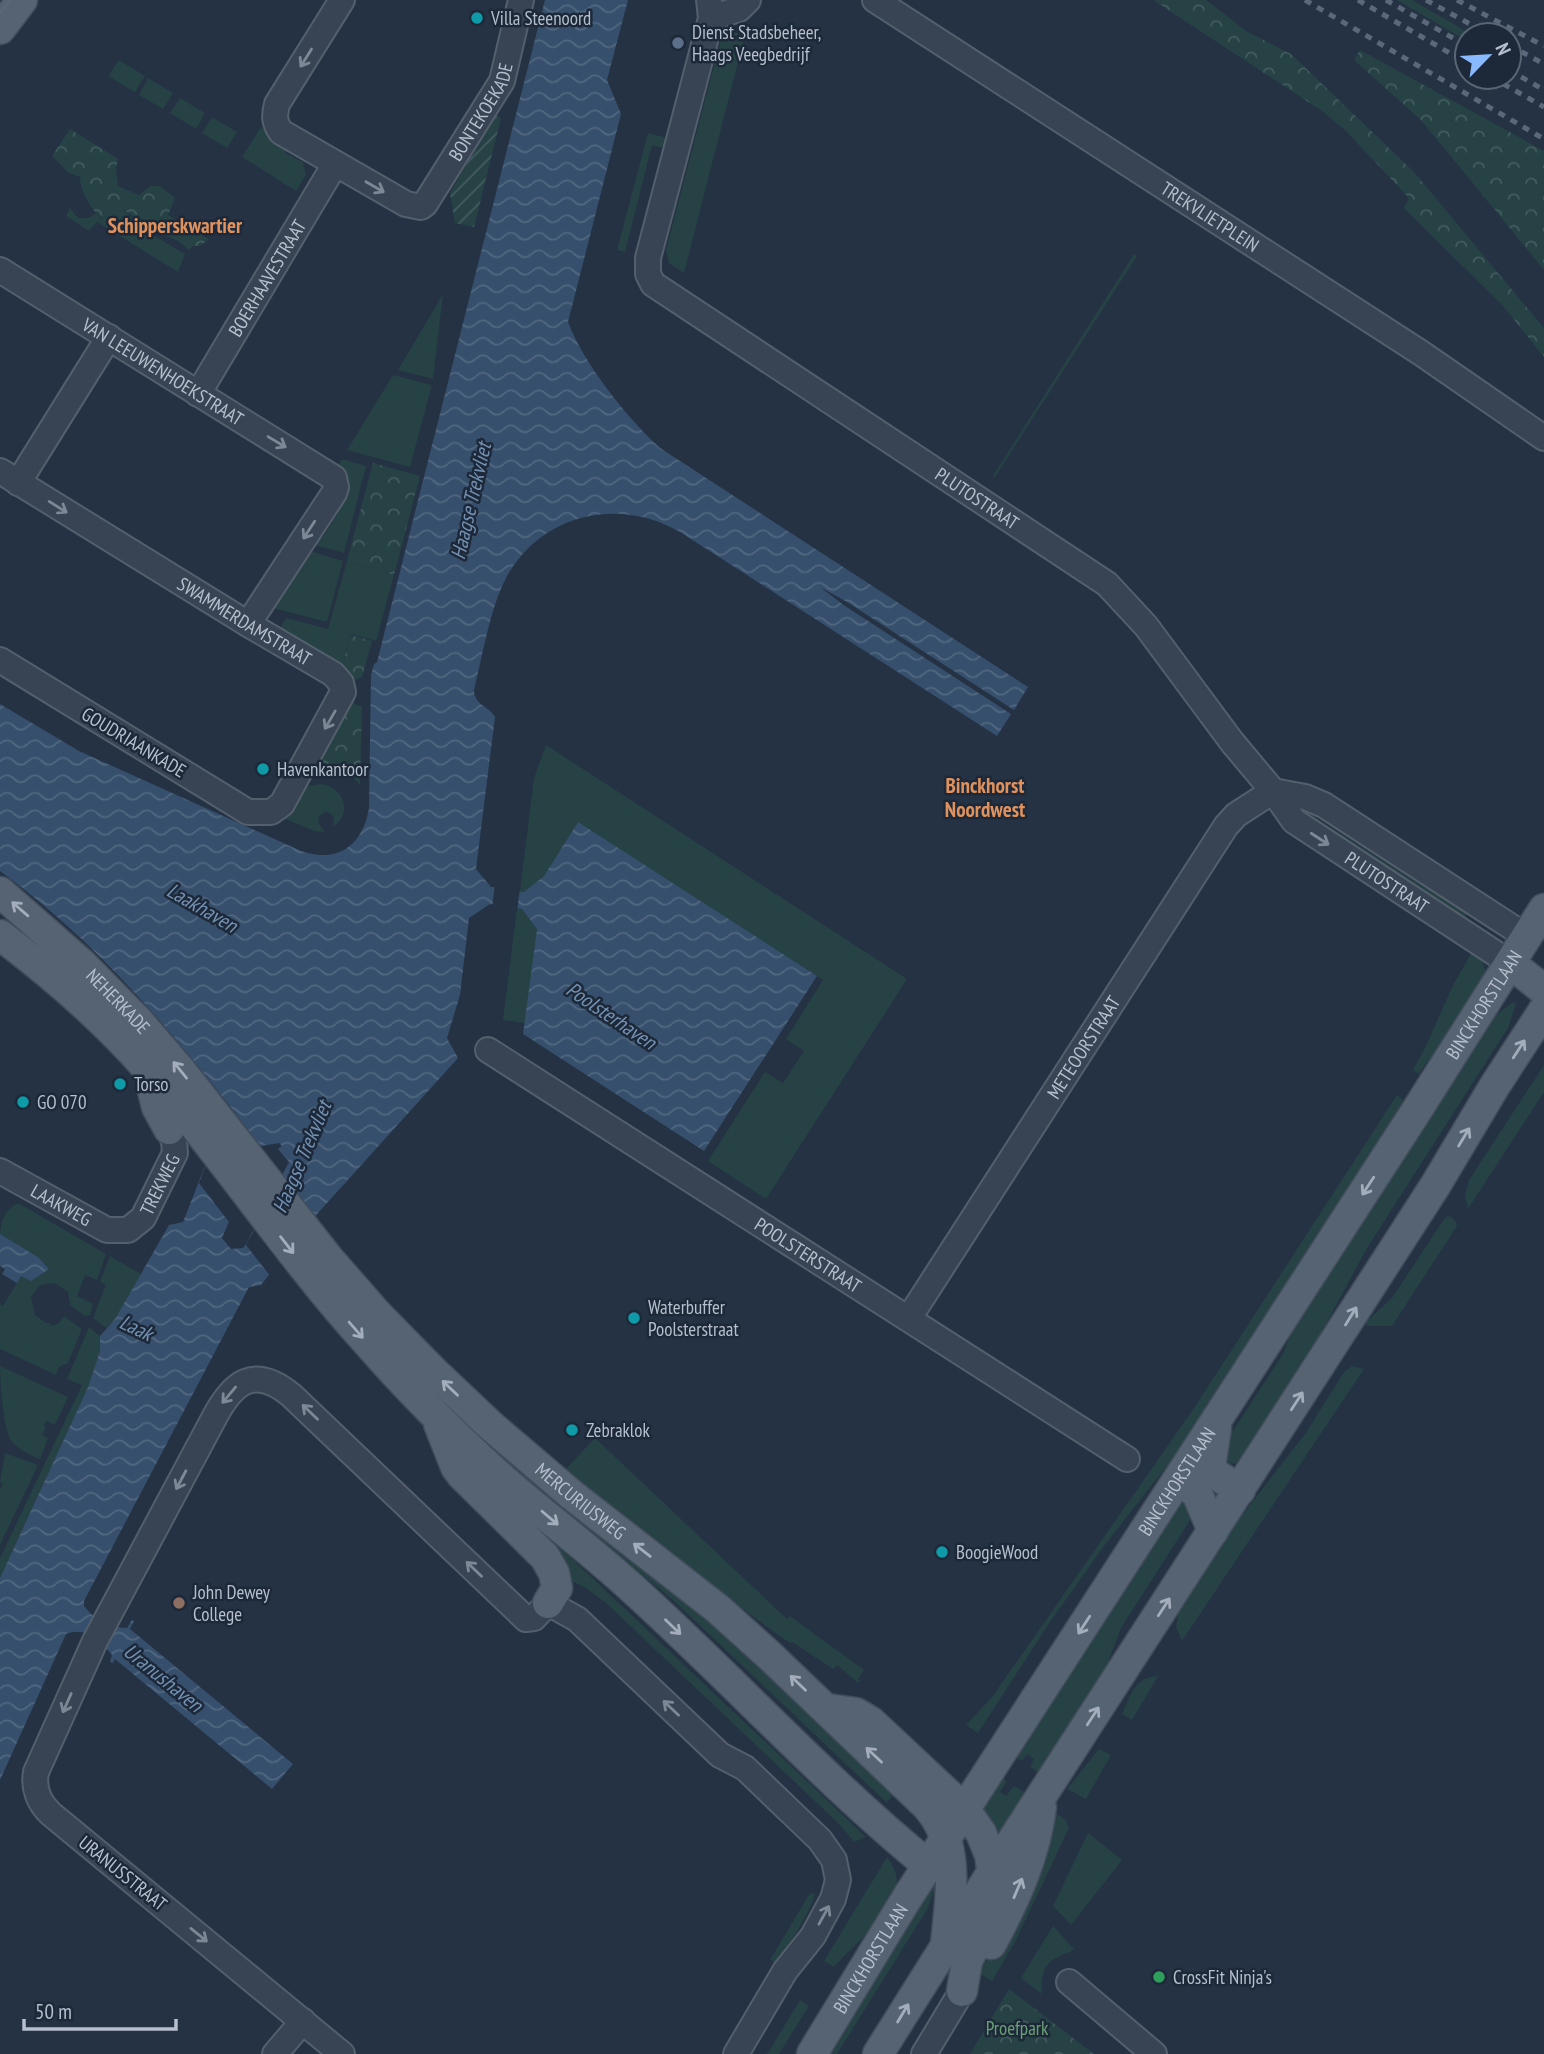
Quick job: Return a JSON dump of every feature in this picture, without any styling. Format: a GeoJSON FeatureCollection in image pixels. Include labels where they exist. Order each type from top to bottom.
{"type":"FeatureCollection","features":[{"type":"Feature","properties":{"kind":"main road"},"geometry":{"type":"LineString","coordinates":[[0,29],[22,0]]}},
{"type":"Feature","properties":{"kind":"main road","name":"NEHERKADE"},"geometry":{"type":"LineString","coordinates":[[0,892],[83,965],[127,1009],[181,1071],[217,1137]]}},
{"type":"Feature","properties":{"kind":"main road","name":"BINCKHORSTLAAN"},"geometry":{"type":"LineString","coordinates":[[812,2054],[942,1855],[965,1810],[1510,962],[1535,942],[1544,909]]}},
{"type":"Feature","properties":{"kind":"main road","name":"NEHERKADE"},"geometry":{"type":"LineString","coordinates":[[0,935],[80,1000],[217,1137]]}},
{"type":"Feature","properties":{"kind":"main road"},"geometry":{"type":"LineString","coordinates":[[1510,962],[1544,990]]}},
{"type":"Feature","properties":{"kind":"main road"},"geometry":{"type":"LineString","coordinates":[[878,2054],[998,1856],[1042,1797],[1435,1186],[1544,1010]]}},
{"type":"Feature","properties":{"kind":"main road"},"geometry":{"type":"LineString","coordinates":[[148,1070],[157,1107],[169,1129]]}},
{"type":"Feature","properties":{"kind":"main road","name":"MERCURIUSWEG"},"geometry":{"type":"LineString","coordinates":[[217,1137],[320,1268],[370,1346],[436,1413],[498,1474],[624,1580],[864,1809],[942,1855]]}},
{"type":"Feature","properties":{"kind":"main road","name":"MERCURIUSWEG"},"geometry":{"type":"LineString","coordinates":[[320,1268],[393,1331],[490,1425],[572,1495],[718,1609],[826,1709],[933,1795],[942,1855]]}},
{"type":"Feature","properties":{"kind":"main road"},"geometry":{"type":"LineString","coordinates":[[436,1413],[459,1471],[550,1564],[557,1585],[536,1610]]}},
{"type":"Feature","properties":{"kind":"main road"},"geometry":{"type":"LineString","coordinates":[[1218,1418],[1210,1467],[1214,1473],[1240,1490]]}},
{"type":"Feature","properties":{"kind":"main road"},"geometry":{"type":"LineString","coordinates":[[1179,1480],[1197,1493],[1213,1531]]}},
{"type":"Feature","properties":{"kind":"main road"},"geometry":{"type":"LineString","coordinates":[[933,1795],[1000,1756]]}},
{"type":"Feature","properties":{"kind":"main road"},"geometry":{"type":"LineString","coordinates":[[933,1795],[965,1810],[998,1856],[988,1910],[981,1933],[967,1961],[962,1991]]}},
{"type":"Feature","properties":{"kind":"main road"},"geometry":{"type":"LineString","coordinates":[[962,1991],[1002,1923],[1033,1852],[1042,1797]]}},
{"type":"Feature","properties":{"kind":"main road"},"geometry":{"type":"LineString","coordinates":[[946,1945],[942,1855],[998,1856]]}},
{"type":"Feature","properties":{"kind":"street"},"geometry":{"type":"LineString","coordinates":[[335,163],[281,132],[274,115],[277,104],[342,0]]}},
{"type":"Feature","properties":{"kind":"street","name":"BONTEKOEKADE"},"geometry":{"type":"LineString","coordinates":[[335,163],[406,205],[416,207],[425,204],[502,81],[521,0]]}},
{"type":"Feature","properties":{"kind":"street"},"geometry":{"type":"LineString","coordinates":[[710,9],[739,9],[748,0]]}},
{"type":"Feature","properties":{"kind":"street","name":"TREKVLIETPLEIN"},"geometry":{"type":"LineString","coordinates":[[875,0],[1421,353],[1544,438]]}},
{"type":"Feature","properties":{"kind":"street","name":"PLUTOSTRAAT"},"geometry":{"type":"LineString","coordinates":[[710,9],[650,253],[648,274],[658,289],[1107,584],[1146,626],[1232,743],[1302,828],[1510,962]]}},
{"type":"Feature","properties":{"kind":"street","name":"BOERHAAVESTRAAT"},"geometry":{"type":"LineString","coordinates":[[198,394],[335,163]]}},
{"type":"Feature","properties":{"kind":"street","name":"VAN LEEUWENHOEKSTRAAT"},"geometry":{"type":"LineString","coordinates":[[0,270],[328,473],[336,482],[334,493],[248,624]]}},
{"type":"Feature","properties":{"kind":"street","name":"SWAMMERDAMSTRAAT"},"geometry":{"type":"LineString","coordinates":[[109,337],[9,477],[333,674],[341,683],[343,692],[282,804],[271,813]]}},
{"type":"Feature","properties":{"kind":"street","name":"GOUDRIAANKADE"},"geometry":{"type":"LineString","coordinates":[[0,660],[248,812],[271,813]]}},
{"type":"Feature","properties":{"kind":"street","name":"PLUTOSTRAAT"},"geometry":{"type":"LineString","coordinates":[[1273,791],[1305,797],[1320,803],[1535,942]]}},
{"type":"Feature","properties":{"kind":"street","name":"METEOORSTRAAT"},"geometry":{"type":"LineString","coordinates":[[909,1318],[1226,826],[1237,815],[1273,791]]}},
{"type":"Feature","properties":{"kind":"street","name":"POOLSTERSTRAAT"},"geometry":{"type":"LineString","coordinates":[[488,1050],[1127,1459]]}},
{"type":"Feature","properties":{"kind":"street","name":"TREKWEG"},"geometry":{"type":"LineString","coordinates":[[124,1231],[136,1226],[143,1218],[172,1162],[175,1145],[169,1129]]}},
{"type":"Feature","properties":{"kind":"street","name":"LAAKWEG"},"geometry":{"type":"LineString","coordinates":[[0,1171],[107,1230],[124,1231]]}},
{"type":"Feature","properties":{"kind":"street","name":"URANUSSTRAAT"},"geometry":{"type":"LineString","coordinates":[[342,2054],[51,1814],[41,1804],[36,1791],[36,1772],[100,1631],[222,1402],[237,1385],[253,1379],[276,1384],[291,1395],[536,1610]]}},
{"type":"Feature","properties":{"kind":"street"},"geometry":{"type":"LineString","coordinates":[[536,1610],[577,1619],[720,1755],[745,1768],[813,1833],[830,1853],[837,1867],[838,1883],[833,1899],[813,1936],[785,1971],[736,2054]]}},
{"type":"Feature","properties":{"kind":"street"},"geometry":{"type":"LineString","coordinates":[[1069,1982],[1154,2054]]}},
{"type":"Feature","properties":{"kind":"street"},"geometry":{"type":"LineString","coordinates":[[923,2054],[962,1991]]}},
{"type":"Feature","properties":{"kind":"street"},"geometry":{"type":"LineString","coordinates":[[275,2054],[303,2021]]}},
{"type":"Feature","properties":{"kind":"green space"},"geometry":{"type":"Polygon","coordinates":[[[1153,0],[1206,0],[1246,31],[1291,54],[1414,172],[1544,328],[1544,357],[1503,306],[1404,208],[1409,198],[1346,131],[1322,111],[1153,0]]]}},
{"type":"Feature","properties":{"kind":"green space"},"geometry":{"type":"Polygon","coordinates":[[[1397,0],[1412,0],[1453,24],[1453,33],[1397,0]]]}},
{"type":"Feature","properties":{"kind":"green space"},"geometry":{"type":"Polygon","coordinates":[[[729,31],[745,35],[684,273],[669,263],[666,250],[720,43],[729,31]]]}},
{"type":"Feature","properties":{"kind":"green space"},"geometry":{"type":"Polygon","coordinates":[[[1360,50],[1544,151],[1544,270],[1421,120],[1354,60],[1360,50]]]}},
{"type":"Feature","properties":{"kind":"green space"},"geometry":{"type":"Polygon","coordinates":[[[119,60],[145,76],[135,92],[108,76],[119,60]]]}},
{"type":"Feature","properties":{"kind":"green space"},"geometry":{"type":"Polygon","coordinates":[[[148,78],[173,93],[163,109],[139,95],[148,78]]]}},
{"type":"Feature","properties":{"kind":"green space"},"geometry":{"type":"Polygon","coordinates":[[[180,98],[205,113],[196,129],[170,113],[180,98]]]}},
{"type":"Feature","properties":{"kind":"green space"},"geometry":{"type":"Polygon","coordinates":[[[495,115],[501,118],[474,227],[455,223],[450,193],[495,115]]]}},
{"type":"Feature","properties":{"kind":"green space"},"geometry":{"type":"Polygon","coordinates":[[[212,117],[237,132],[227,148],[202,133],[212,117]]]}},
{"type":"Feature","properties":{"kind":"green space"},"geometry":{"type":"Polygon","coordinates":[[[261,127],[289,145],[285,153],[303,162],[306,175],[296,191],[242,157],[261,127]]]}},
{"type":"Feature","properties":{"kind":"green space"},"geometry":{"type":"Polygon","coordinates":[[[70,129],[118,159],[118,186],[139,195],[150,186],[160,186],[175,198],[168,215],[209,239],[189,250],[122,209],[119,218],[109,223],[104,220],[85,197],[80,177],[69,173],[52,156],[70,129]]]}},
{"type":"Feature","properties":{"kind":"green space"},"geometry":{"type":"Polygon","coordinates":[[[648,133],[671,139],[668,149],[652,145],[625,252],[617,250],[648,133]]]}},
{"type":"Feature","properties":{"kind":"green space"},"geometry":{"type":"Polygon","coordinates":[[[70,208],[78,218],[88,218],[97,213],[101,220],[122,209],[151,234],[185,254],[178,272],[97,222],[89,231],[66,216],[70,208]]]}},
{"type":"Feature","properties":{"kind":"green space"},"geometry":{"type":"Polygon","coordinates":[[[1134,254],[1137,256],[995,477],[993,476],[1134,254]]]}},
{"type":"Feature","properties":{"kind":"green space"},"geometry":{"type":"Polygon","coordinates":[[[443,294],[433,379],[398,370],[443,294]]]}},
{"type":"Feature","properties":{"kind":"green space"},"geometry":{"type":"Polygon","coordinates":[[[393,375],[432,385],[410,467],[347,450],[393,375]]]}},
{"type":"Feature","properties":{"kind":"green space"},"geometry":{"type":"Polygon","coordinates":[[[342,459],[366,466],[344,553],[307,543],[314,531],[323,537],[338,513],[329,507],[337,467],[342,459]]]}},
{"type":"Feature","properties":{"kind":"green space"},"geometry":{"type":"Polygon","coordinates":[[[373,463],[420,476],[394,575],[347,561],[373,463]]]}},
{"type":"Feature","properties":{"kind":"green space"},"geometry":{"type":"Polygon","coordinates":[[[303,549],[343,561],[327,622],[269,607],[303,549]]]}},
{"type":"Feature","properties":{"kind":"green space"},"geometry":{"type":"Polygon","coordinates":[[[347,561],[394,575],[376,641],[350,634],[342,668],[279,630],[286,618],[328,629],[347,561]]]}},
{"type":"Feature","properties":{"kind":"green space"},"geometry":{"type":"Polygon","coordinates":[[[350,635],[372,641],[362,677],[355,680],[342,668],[350,635]]]}},
{"type":"Feature","properties":{"kind":"green space"},"geometry":{"type":"Polygon","coordinates":[[[350,702],[362,707],[360,785],[351,775],[315,762],[350,702]]]}},
{"type":"Feature","properties":{"kind":"green space"},"geometry":{"type":"Polygon","coordinates":[[[546,745],[907,979],[766,1199],[708,1161],[765,1072],[783,1083],[804,1051],[786,1039],[823,980],[578,822],[544,876],[524,892],[520,891],[534,778],[546,745]]]}},
{"type":"Feature","properties":{"kind":"green space"},"geometry":{"type":"Polygon","coordinates":[[[320,784],[335,789],[343,801],[343,814],[333,827],[334,817],[325,812],[319,816],[318,822],[325,832],[314,831],[281,817],[300,788],[320,784]]]}},
{"type":"Feature","properties":{"kind":"green space"},"geometry":{"type":"Polygon","coordinates":[[[1288,800],[1424,887],[1470,909],[1463,920],[1285,804],[1288,800]]]}},
{"type":"Feature","properties":{"kind":"green space"},"geometry":{"type":"Polygon","coordinates":[[[517,908],[522,909],[537,929],[525,1023],[503,1020],[517,908]]]}},
{"type":"Feature","properties":{"kind":"green space"},"geometry":{"type":"Polygon","coordinates":[[[1473,950],[1484,967],[1482,985],[1468,1011],[1419,1074],[1413,1070],[1453,985],[1473,950]]]}},
{"type":"Feature","properties":{"kind":"green space"},"geometry":{"type":"Polygon","coordinates":[[[1513,1002],[1516,1004],[1508,1028],[1367,1248],[1318,1339],[1242,1459],[1235,1464],[1229,1463],[1224,1459],[1223,1446],[1283,1354],[1296,1320],[1487,1022],[1513,1002]]]}},
{"type":"Feature","properties":{"kind":"green space"},"geometry":{"type":"Polygon","coordinates":[[[1544,1065],[1544,1092],[1468,1209],[1465,1195],[1469,1180],[1544,1065]]]}},
{"type":"Feature","properties":{"kind":"green space"},"geometry":{"type":"Polygon","coordinates":[[[1397,1095],[1403,1100],[1386,1138],[1197,1428],[1104,1546],[1050,1622],[978,1733],[966,1725],[992,1697],[1192,1411],[1397,1095]]]}},
{"type":"Feature","properties":{"kind":"green space"},"geometry":{"type":"Polygon","coordinates":[[[18,1203],[106,1254],[97,1280],[85,1275],[77,1296],[93,1304],[90,1315],[85,1316],[70,1305],[68,1292],[55,1283],[40,1285],[31,1297],[35,1315],[46,1323],[52,1326],[59,1323],[64,1316],[82,1329],[68,1363],[59,1367],[56,1375],[0,1349],[0,1304],[3,1306],[21,1276],[49,1269],[38,1257],[0,1234],[4,1216],[18,1203]]]}},
{"type":"Feature","properties":{"kind":"green space"},"geometry":{"type":"Polygon","coordinates":[[[1450,1216],[1457,1226],[1392,1326],[1367,1326],[1365,1323],[1392,1298],[1440,1225],[1450,1216]]]}},
{"type":"Feature","properties":{"kind":"green space"},"geometry":{"type":"Polygon","coordinates":[[[110,1256],[141,1274],[115,1319],[106,1328],[93,1318],[106,1285],[100,1282],[110,1256]]]}},
{"type":"Feature","properties":{"kind":"green space"},"geometry":{"type":"Polygon","coordinates":[[[89,1327],[100,1336],[100,1351],[88,1387],[0,1578],[0,1558],[82,1385],[67,1379],[89,1327]]]}},
{"type":"Feature","properties":{"kind":"green space"},"geometry":{"type":"Polygon","coordinates":[[[0,1366],[68,1397],[55,1425],[46,1421],[42,1435],[48,1438],[40,1459],[18,1447],[9,1436],[0,1366]]]}},
{"type":"Feature","properties":{"kind":"green space"},"geometry":{"type":"Polygon","coordinates":[[[1352,1366],[1364,1369],[1182,1641],[1176,1627],[1179,1609],[1239,1519],[1305,1434],[1344,1372],[1352,1366]]]}},
{"type":"Feature","properties":{"kind":"green space"},"geometry":{"type":"Polygon","coordinates":[[[411,1373],[669,1584],[896,1790],[887,1803],[674,1601],[509,1465],[411,1373]]]}},
{"type":"Feature","properties":{"kind":"green space"},"geometry":{"type":"Polygon","coordinates":[[[595,1438],[787,1619],[790,1616],[864,1670],[858,1679],[860,1681],[858,1683],[837,1665],[833,1669],[781,1637],[562,1473],[595,1438]]]}},
{"type":"Feature","properties":{"kind":"green space"},"geometry":{"type":"Polygon","coordinates":[[[5,1453],[38,1465],[0,1545],[0,1489],[3,1484],[0,1482],[5,1453]]]}},
{"type":"Feature","properties":{"kind":"green space"},"geometry":{"type":"Polygon","coordinates":[[[473,1465],[866,1837],[854,1842],[838,1823],[605,1602],[567,1579],[473,1465]]]}},
{"type":"Feature","properties":{"kind":"green space"},"geometry":{"type":"Polygon","coordinates":[[[1179,1502],[1189,1505],[1192,1517],[1121,1628],[1105,1670],[1039,1773],[1030,1767],[1034,1759],[1027,1754],[1022,1761],[1012,1755],[1179,1502]]]}},
{"type":"Feature","properties":{"kind":"green space"},"geometry":{"type":"Polygon","coordinates":[[[1158,1676],[1132,1720],[1122,1714],[1138,1683],[1158,1676]]]}},
{"type":"Feature","properties":{"kind":"green space"},"geometry":{"type":"Polygon","coordinates":[[[1099,1749],[1111,1755],[1086,1799],[1067,1789],[1099,1749]]]}},
{"type":"Feature","properties":{"kind":"green space"},"geometry":{"type":"Polygon","coordinates":[[[999,1776],[1007,1781],[1000,1792],[1006,1796],[1014,1786],[1026,1793],[1003,1829],[995,1833],[977,1810],[999,1776]]]}},
{"type":"Feature","properties":{"kind":"green space"},"geometry":{"type":"Polygon","coordinates":[[[1054,1812],[1066,1820],[1069,1828],[1015,1942],[992,1981],[979,1973],[995,1947],[1054,1812]]]}},
{"type":"Feature","properties":{"kind":"green space"},"geometry":{"type":"Polygon","coordinates":[[[1088,1833],[1122,1860],[1071,1925],[1053,1906],[1088,1833]]]}},
{"type":"Feature","properties":{"kind":"green space"},"geometry":{"type":"Polygon","coordinates":[[[887,1857],[896,1873],[897,1888],[892,1902],[871,1930],[834,1967],[824,1961],[887,1857]]]}},
{"type":"Feature","properties":{"kind":"green space"},"geometry":{"type":"Polygon","coordinates":[[[933,1878],[938,1879],[928,1908],[837,2054],[823,2054],[933,1878]]]}},
{"type":"Feature","properties":{"kind":"green space"},"geometry":{"type":"Polygon","coordinates":[[[810,1893],[815,1894],[798,1930],[776,1963],[770,1960],[810,1893]]]}},
{"type":"Feature","properties":{"kind":"green space"},"geometry":{"type":"Polygon","coordinates":[[[1053,1926],[1074,1949],[1053,1960],[1046,1968],[1042,1978],[1042,1994],[1021,1978],[1053,1926]]]}},
{"type":"Feature","properties":{"kind":"green space","name":"Proefpark"},"geometry":{"type":"Polygon","coordinates":[[[1009,1989],[1094,2054],[970,2054],[1009,1989]]]}},
{"type":"Feature","properties":{"kind":"green space"},"geometry":{"type":"Polygon","coordinates":[[[800,2000],[809,2006],[779,2054],[767,2054],[800,2000]]]}},
{"type":"Feature","properties":{"kind":"water"},"geometry":{"type":"Polygon","coordinates":[[[545,0],[628,0],[607,80],[621,114],[568,322],[584,355],[634,422],[660,448],[1028,687],[1014,710],[820,587],[1011,714],[997,736],[680,532],[657,521],[632,515],[584,517],[561,525],[522,555],[507,576],[496,602],[474,690],[476,699],[495,717],[476,869],[491,887],[524,892],[544,876],[578,822],[817,976],[704,1151],[523,1034],[537,929],[522,909],[490,904],[469,918],[460,995],[447,1038],[458,1058],[318,1213],[261,1285],[249,1287],[84,1601],[84,1606],[89,1611],[108,1625],[127,1628],[132,1620],[134,1621],[130,1629],[293,1764],[272,1789],[115,1659],[113,1663],[110,1662],[112,1655],[98,1640],[86,1633],[73,1632],[66,1634],[0,1780],[0,1578],[88,1387],[100,1351],[100,1336],[115,1319],[169,1225],[183,1222],[229,1105],[123,980],[64,923],[0,871],[0,704],[79,751],[301,851],[326,855],[347,848],[355,841],[366,821],[369,808],[371,675],[377,662],[545,0]],[[279,1143],[261,1146],[222,1238],[231,1249],[243,1248],[246,1244],[289,1162],[278,1149],[282,1146],[279,1143]]]}},
{"type":"Feature","properties":{"kind":"water"},"geometry":{"type":"Polygon","coordinates":[[[0,1234],[38,1257],[49,1269],[31,1281],[21,1276],[17,1283],[2,1274],[5,1269],[0,1266],[0,1234]]]}},
{"type":"Feature","properties":{"kind":"pier"},"geometry":{"type":"Polygon","coordinates":[[[495,884],[520,888],[517,912],[492,908],[495,884]]]}},
{"type":"Feature","properties":{"kind":"pier"},"geometry":{"type":"Polygon","coordinates":[[[229,1105],[261,1147],[229,1222],[199,1183],[229,1105]]]}},
{"type":"Feature","properties":{"kind":"pier"},"geometry":{"type":"Polygon","coordinates":[[[283,1175],[318,1220],[271,1277],[246,1245],[283,1175]]]}},
{"type":"Feature","properties":{"kind":"tram line"},"geometry":{"type":"LineString","coordinates":[[0,13],[10,0]]}},
{"type":"Feature","properties":{"kind":"railway"},"geometry":{"type":"LineString","coordinates":[[1305,0],[1544,139]]}},
{"type":"Feature","properties":{"kind":"railway"},"geometry":{"type":"LineString","coordinates":[[1358,0],[1453,55]]}},
{"type":"Feature","properties":{"kind":"railway"},"geometry":{"type":"LineString","coordinates":[[1386,0],[1453,38]]}},
{"type":"Feature","properties":{"kind":"railway"},"geometry":{"type":"LineString","coordinates":[[1426,0],[1464,21]]}},
{"type":"Feature","properties":{"kind":"railway"},"geometry":{"type":"LineString","coordinates":[[1457,0],[1544,46]]}},
{"type":"Feature","properties":{"kind":"railway"},"geometry":{"type":"LineString","coordinates":[[1523,53],[1544,64]]}},
{"type":"Feature","properties":{"kind":"railway"},"geometry":{"type":"LineString","coordinates":[[1523,78],[1544,90]]}},
{"type":"Feature","properties":{"kind":"railway"},"geometry":{"type":"LineString","coordinates":[[1516,91],[1544,107]]}},
{"type":"Feature","properties":{"kind":"place","name":"Villa Steenoord"},"geometry":{"type":"Point","coordinates":[477,18]}},
{"type":"Feature","properties":{"kind":"place","name":"Dienst Stadsbeheer, Haags Veegbedrijf"},"geometry":{"type":"Point","coordinates":[678,43]}},
{"type":"Feature","properties":{"kind":"place","name":"Havenkantoor"},"geometry":{"type":"Point","coordinates":[263,769]}},
{"type":"Feature","properties":{"kind":"place","name":"Torso"},"geometry":{"type":"Point","coordinates":[120,1084]}},
{"type":"Feature","properties":{"kind":"place","name":"GO 070"},"geometry":{"type":"Point","coordinates":[23,1102]}},
{"type":"Feature","properties":{"kind":"place","name":"Waterbuffer Poolsterstraat"},"geometry":{"type":"Point","coordinates":[634,1318]}},
{"type":"Feature","properties":{"kind":"place","name":"Zebraklok"},"geometry":{"type":"Point","coordinates":[572,1430]}},
{"type":"Feature","properties":{"kind":"place","name":"BoogieWood"},"geometry":{"type":"Point","coordinates":[942,1552]}},
{"type":"Feature","properties":{"kind":"place","name":"John Dewey College"},"geometry":{"type":"Point","coordinates":[179,1603]}},
{"type":"Feature","properties":{"kind":"place","name":"CrossFit Ninja's"},"geometry":{"type":"Point","coordinates":[1159,1977]}},
{"type":"Feature","properties":{"kind":"district","name":"Schipperskwartier"},"geometry":{"type":"Point","coordinates":[175,226]}},
{"type":"Feature","properties":{"kind":"district","name":"Binckhorst Noordwest"},"geometry":{"type":"Point","coordinates":[985,798]}},
{"type":"Feature","properties":{"kind":"water label","name":"Haagse Trekvliet"},"geometry":{"type":"Point","coordinates":[471,501]}},
{"type":"Feature","properties":{"kind":"water label","name":"Laakhaven"},"geometry":{"type":"Point","coordinates":[202,908]}},
{"type":"Feature","properties":{"kind":"water label","name":"Poolsterhaven"},"geometry":{"type":"Point","coordinates":[611,1016]}},
{"type":"Feature","properties":{"kind":"water label","name":"Haagse Trekvliet"},"geometry":{"type":"Point","coordinates":[302,1157]}},
{"type":"Feature","properties":{"kind":"water label","name":"Laak"},"geometry":{"type":"Point","coordinates":[136,1328]}},
{"type":"Feature","properties":{"kind":"water label","name":"Uranushaven"},"geometry":{"type":"Point","coordinates":[163,1678]}}]}
